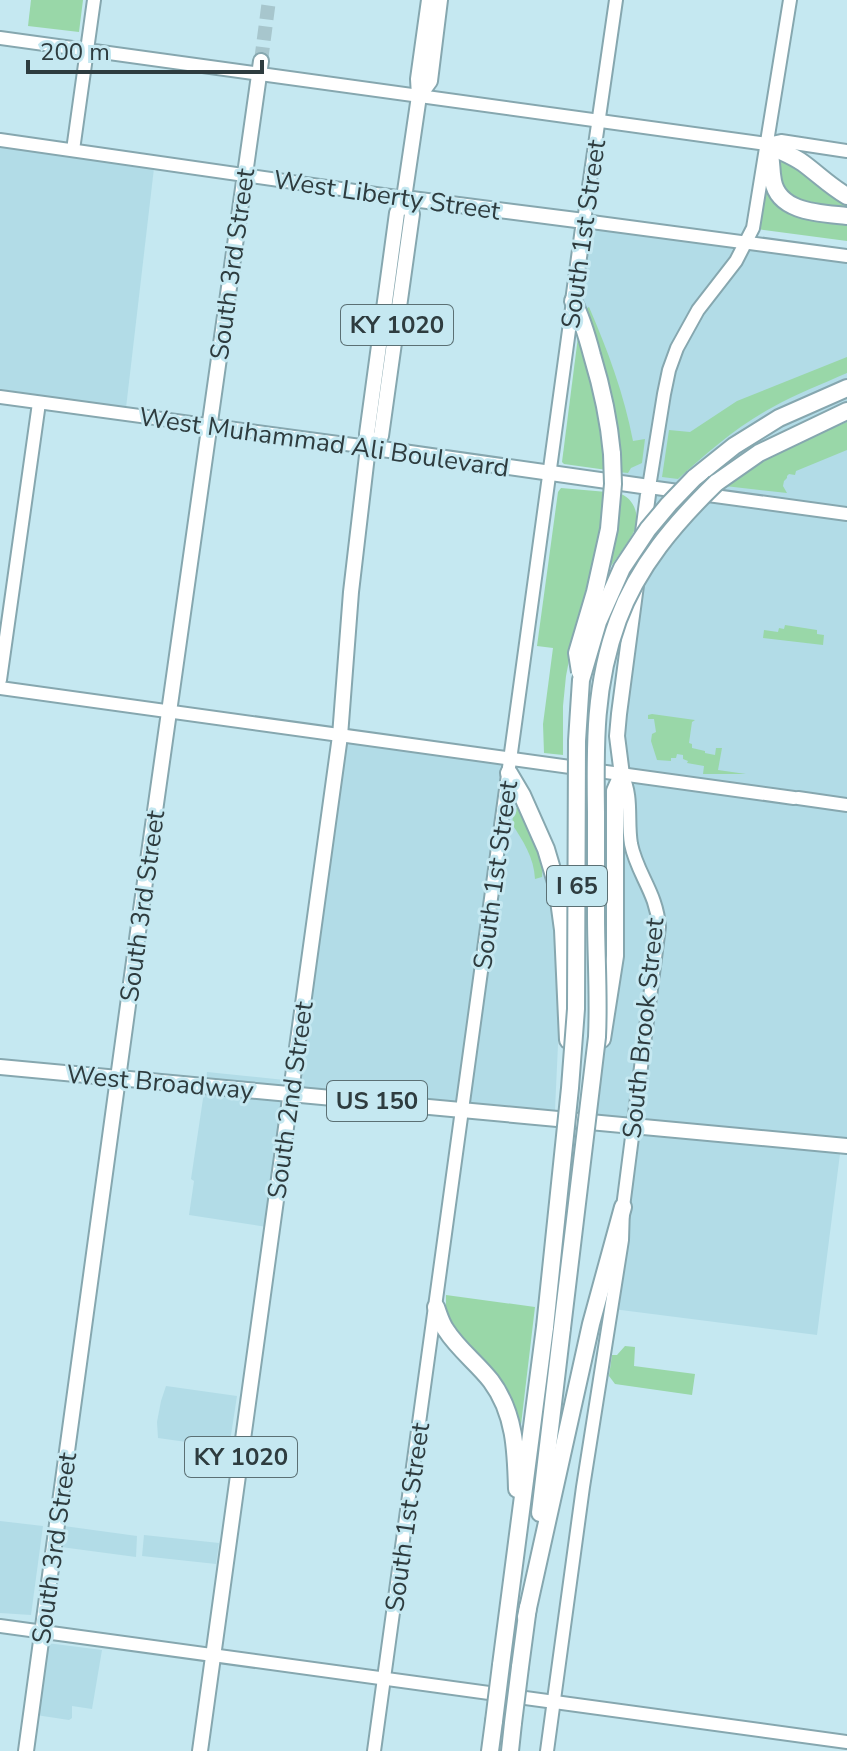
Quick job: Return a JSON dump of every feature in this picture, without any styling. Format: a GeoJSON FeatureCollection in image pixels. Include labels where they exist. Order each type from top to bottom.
{"type":"FeatureCollection","features":[{"type":"Feature","properties":{"kind":"highway"},"geometry":{"type":"LineString","coordinates":[[767,144],[798,159],[847,196]]}},
{"type":"Feature","properties":{"kind":"highway"},"geometry":{"type":"LineString","coordinates":[[767,144],[773,159],[774,186],[786,202],[802,209],[847,216]]}},
{"type":"Feature","properties":{"kind":"highway"},"geometry":{"type":"LineString","coordinates":[[573,301],[581,316],[601,384],[609,422],[613,484],[609,529],[577,653],[581,680]]}},
{"type":"Feature","properties":{"kind":"highway","name":"I 65"},"geometry":{"type":"LineString","coordinates":[[490,1751],[517,1548],[521,1488],[549,1437],[553,1327],[576,1009],[577,741],[581,680],[598,622],[622,568],[669,504],[727,451],[770,424],[847,388]]}},
{"type":"Feature","properties":{"kind":"highway","name":"I 65"},"geometry":{"type":"LineString","coordinates":[[553,1327],[589,1106],[598,1013],[595,739],[600,685],[618,619],[640,574],[673,528],[716,483],[759,453],[847,411]]}},
{"type":"Feature","properties":{"kind":"highway"},"geometry":{"type":"LineString","coordinates":[[509,766],[546,849],[557,886],[564,944],[570,1088]]}},
{"type":"Feature","properties":{"kind":"highway"},"geometry":{"type":"LineString","coordinates":[[589,1106],[615,956],[615,791],[622,775]]}},
{"type":"Feature","properties":{"kind":"highway"},"geometry":{"type":"LineString","coordinates":[[510,1751],[526,1617],[548,1492],[549,1437],[595,1306],[623,1207]]}},
{"type":"Feature","properties":{"kind":"highway"},"geometry":{"type":"LineString","coordinates":[[436,1307],[453,1340],[497,1389],[511,1421],[521,1488]]}},
{"type":"Feature","properties":{"kind":"main road","name":"South 2nd Street"},"geometry":{"type":"LineString","coordinates":[[200,1751],[340,736],[367,434],[397,213],[404,198],[419,96],[418,79],[429,0]]}},
{"type":"Feature","properties":{"kind":"main road","name":"South 2nd Street"},"geometry":{"type":"LineString","coordinates":[[419,96],[430,81],[440,0]]}},
{"type":"Feature","properties":{"kind":"main road","name":"South 3rd Street"},"geometry":{"type":"LineString","coordinates":[[26,1751],[260,68]]}},
{"type":"Feature","properties":{"kind":"main road","name":"West Liberty Street"},"geometry":{"type":"LineString","coordinates":[[404,198],[584,221]]}},
{"type":"Feature","properties":{"kind":"main road","name":"South 1st Street"},"geometry":{"type":"LineString","coordinates":[[573,301],[584,221]]}},
{"type":"Feature","properties":{"kind":"main road","name":"West Muhammad Ali Boulevard"},"geometry":{"type":"LineString","coordinates":[[368,447],[649,487]]}},
{"type":"Feature","properties":{"kind":"main road","name":"South Brook Street"},"geometry":{"type":"LineString","coordinates":[[622,775],[617,736],[619,714],[649,487]]}},
{"type":"Feature","properties":{"kind":"main road","name":"West Broadway"},"geometry":{"type":"LineString","coordinates":[[0,1067],[462,1110]]}},
{"type":"Feature","properties":{"kind":"main road","name":"US 150"},"geometry":{"type":"LineString","coordinates":[[462,1110],[847,1146]]}},
{"type":"Feature","properties":{"kind":"street"},"geometry":{"type":"LineString","coordinates":[[73,150],[94,0]]}},
{"type":"Feature","properties":{"kind":"street","name":"South 1st Street"},"geometry":{"type":"LineString","coordinates":[[584,221],[616,0]]}},
{"type":"Feature","properties":{"kind":"street","name":"South Brook Street"},"geometry":{"type":"LineString","coordinates":[[649,487],[664,394],[677,348],[692,319],[736,261],[753,228],[790,0]]}},
{"type":"Feature","properties":{"kind":"street"},"geometry":{"type":"LineString","coordinates":[[0,38],[260,68],[419,96],[767,144],[781,141],[847,151]]}},
{"type":"Feature","properties":{"kind":"street","name":"West Liberty Street"},"geometry":{"type":"LineString","coordinates":[[0,140],[404,198]]}},
{"type":"Feature","properties":{"kind":"street"},"geometry":{"type":"LineString","coordinates":[[584,221],[847,256]]}},
{"type":"Feature","properties":{"kind":"street","name":"South 1st Street"},"geometry":{"type":"LineString","coordinates":[[374,1751],[573,301]]}},
{"type":"Feature","properties":{"kind":"street","name":"West Muhammad Ali Boulevard"},"geometry":{"type":"LineString","coordinates":[[0,397],[368,447]]}},
{"type":"Feature","properties":{"kind":"street"},"geometry":{"type":"LineString","coordinates":[[0,680],[39,403]]}},
{"type":"Feature","properties":{"kind":"street"},"geometry":{"type":"LineString","coordinates":[[649,487],[847,514]]}},
{"type":"Feature","properties":{"kind":"street"},"geometry":{"type":"LineString","coordinates":[[0,688],[340,736],[509,766],[622,775],[847,805]]}},
{"type":"Feature","properties":{"kind":"street","name":"South Brook Street"},"geometry":{"type":"LineString","coordinates":[[547,1751],[586,1471],[613,1309],[659,927],[656,905],[632,847],[628,789],[622,775]]}},
{"type":"Feature","properties":{"kind":"street"},"geometry":{"type":"LineString","coordinates":[[0,1626],[847,1742]]}},
{"type":"Feature","properties":{"kind":"shaded area"},"geometry":{"type":"Polygon","coordinates":[[[0,146],[154,168],[126,408],[0,389],[0,146]]]}},
{"type":"Feature","properties":{"kind":"shaded area"},"geometry":{"type":"Polygon","coordinates":[[[584,221],[847,256],[847,1146],[841,1146],[817,1335],[613,1309],[634,1124],[587,1117],[612,974],[619,783],[649,487],[620,483],[573,301],[584,221]]]}},
{"type":"Feature","properties":{"kind":"shaded area"},"geometry":{"type":"Polygon","coordinates":[[[342,741],[507,764],[552,888],[560,1001],[555,1110],[288,1087],[267,1227],[189,1215],[194,1181],[191,1179],[207,1072],[294,1081],[342,741]]]}},
{"type":"Feature","properties":{"kind":"shaded area"},"geometry":{"type":"Polygon","coordinates":[[[166,1386],[237,1396],[229,1448],[158,1438],[157,1422],[166,1386]]]}},
{"type":"Feature","properties":{"kind":"shaded area"},"geometry":{"type":"Polygon","coordinates":[[[0,1521],[43,1526],[31,1615],[0,1613],[0,1521]]]}},
{"type":"Feature","properties":{"kind":"shaded area"},"geometry":{"type":"Polygon","coordinates":[[[64,1526],[137,1536],[136,1557],[61,1547],[64,1526]]]}},
{"type":"Feature","properties":{"kind":"shaded area"},"geometry":{"type":"Polygon","coordinates":[[[144,1535],[219,1543],[216,1564],[142,1556],[144,1535]]]}},
{"type":"Feature","properties":{"kind":"shaded area"},"geometry":{"type":"Polygon","coordinates":[[[47,1643],[102,1650],[92,1709],[72,1706],[72,1718],[69,1720],[36,1715],[47,1643]]]}},
{"type":"Feature","properties":{"kind":"green space"},"geometry":{"type":"Polygon","coordinates":[[[31,0],[83,0],[79,32],[28,26],[31,0]]]}},
{"type":"Feature","properties":{"kind":"green space"},"geometry":{"type":"Polygon","coordinates":[[[778,160],[795,164],[846,205],[846,209],[793,198],[781,191],[778,160]]]}},
{"type":"Feature","properties":{"kind":"green space"},"geometry":{"type":"Polygon","coordinates":[[[768,175],[768,189],[847,222],[847,241],[757,229],[768,175]]]}},
{"type":"Feature","properties":{"kind":"green space"},"geometry":{"type":"Polygon","coordinates":[[[589,307],[615,373],[633,441],[645,439],[642,463],[628,473],[618,472],[584,310],[589,307]]]}},
{"type":"Feature","properties":{"kind":"green space"},"geometry":{"type":"Polygon","coordinates":[[[579,329],[597,388],[607,470],[562,462],[579,329]]]}},
{"type":"Feature","properties":{"kind":"green space"},"geometry":{"type":"Polygon","coordinates":[[[847,357],[847,373],[747,422],[678,479],[662,477],[669,430],[690,432],[737,401],[847,357]]]}},
{"type":"Feature","properties":{"kind":"green space"},"geometry":{"type":"Polygon","coordinates":[[[847,422],[847,450],[796,471],[795,475],[789,474],[783,486],[787,493],[725,486],[769,458],[847,422]]]}},
{"type":"Feature","properties":{"kind":"green space"},"geometry":{"type":"Polygon","coordinates":[[[561,488],[607,492],[601,541],[566,676],[563,755],[544,753],[543,724],[553,648],[537,646],[561,488]]]}},
{"type":"Feature","properties":{"kind":"green space"},"geometry":{"type":"Polygon","coordinates":[[[618,493],[631,502],[636,512],[635,529],[604,577],[618,493]]]}},
{"type":"Feature","properties":{"kind":"green space"},"geometry":{"type":"Polygon","coordinates":[[[785,625],[817,630],[817,634],[824,635],[823,645],[763,638],[764,630],[778,632],[785,625]]]}},
{"type":"Feature","properties":{"kind":"green space"},"geometry":{"type":"Polygon","coordinates":[[[648,715],[695,720],[689,743],[692,748],[715,755],[716,748],[722,748],[718,770],[746,774],[703,774],[704,766],[687,763],[683,755],[677,754],[671,761],[657,760],[651,741],[652,734],[656,732],[654,719],[648,719],[648,715]]]}},
{"type":"Feature","properties":{"kind":"green space"},"geometry":{"type":"Polygon","coordinates":[[[517,808],[543,862],[542,877],[535,879],[530,856],[512,824],[514,809],[517,808]]]}},
{"type":"Feature","properties":{"kind":"green space"},"geometry":{"type":"Polygon","coordinates":[[[446,1295],[535,1307],[518,1450],[517,1430],[461,1345],[446,1313],[446,1295]]]}},
{"type":"Feature","properties":{"kind":"green space"},"geometry":{"type":"Polygon","coordinates":[[[625,1346],[635,1347],[634,1366],[695,1374],[692,1395],[615,1384],[609,1376],[612,1355],[617,1355],[625,1346]]]}},
{"type":"Feature","properties":{"kind":"tunnel"},"geometry":{"type":"LineString","coordinates":[[261,61],[269,0]]}}]}
